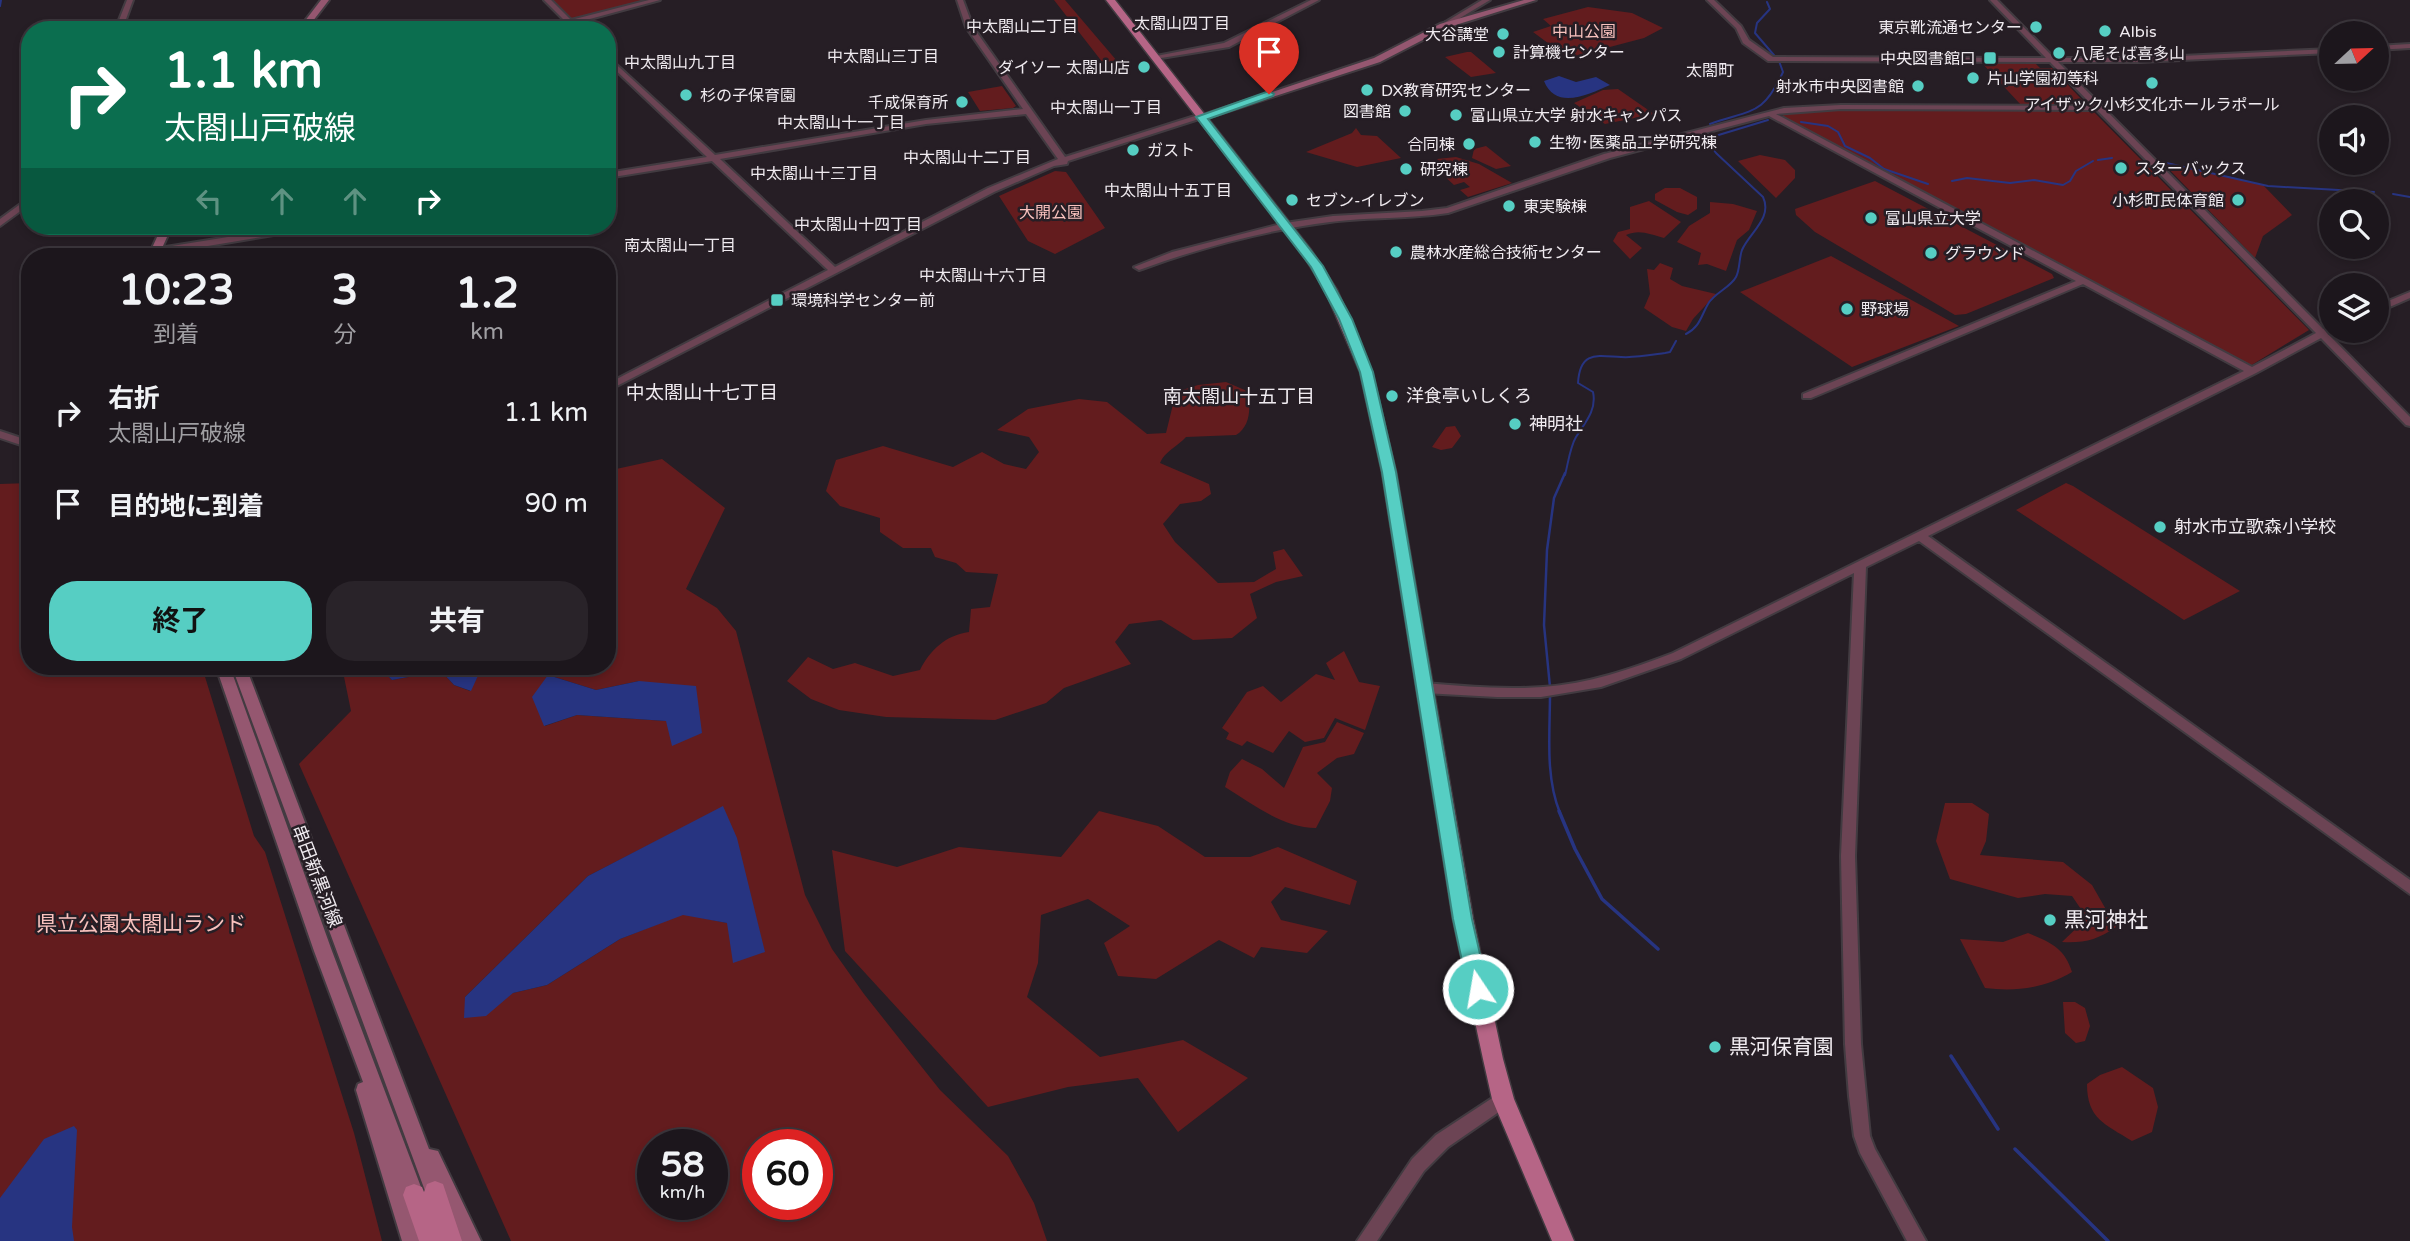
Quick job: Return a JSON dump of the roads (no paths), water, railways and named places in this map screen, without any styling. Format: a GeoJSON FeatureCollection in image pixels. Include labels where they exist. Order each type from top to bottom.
{"type":"FeatureCollection","features":[{"type":"Feature","properties":{"kind":"main road"},"geometry":{"type":"LineString","coordinates":[[309,21],[325,0]]}},
{"type":"Feature","properties":{"kind":"main road"},"geometry":{"type":"LineString","coordinates":[[316,21],[332,0]]}},
{"type":"Feature","properties":{"kind":"main road"},"geometry":{"type":"LineString","coordinates":[[1110,0],[1307,251],[1331,290],[1366,372],[1389,472],[1441,775],[1462,919],[1503,1099],[1563,1241]]}},
{"type":"Feature","properties":{"kind":"main road"},"geometry":{"type":"LineString","coordinates":[[1201,117],[1377,60],[1443,26],[1532,0]]}},
{"type":"Feature","properties":{"kind":"main road"},"geometry":{"type":"LineString","coordinates":[[1469,10],[1483,15]]}},
{"type":"Feature","properties":{"kind":"main road","name":"串田新黒河線"},"geometry":{"type":"LineString","coordinates":[[226,675],[323,951],[412,1241]]}},
{"type":"Feature","properties":{"kind":"main road","name":"串田新黒河線"},"geometry":{"type":"LineString","coordinates":[[242,675],[397,1084],[471,1241]]}},
{"type":"Feature","properties":{"kind":"main road","name":"串田新黒河線"},"geometry":{"type":"LineString","coordinates":[[323,951],[424,1193]]}},
{"type":"Feature","properties":{"kind":"main road","name":"串田新黒河線"},"geometry":{"type":"LineString","coordinates":[[397,1084],[424,1193]]}},
{"type":"Feature","properties":{"kind":"main road"},"geometry":{"type":"LineString","coordinates":[[424,1193],[430,1241]]}},
{"type":"Feature","properties":{"kind":"main road"},"geometry":{"type":"LineString","coordinates":[[424,1193],[451,1241]]}},
{"type":"Feature","properties":{"kind":"street"},"geometry":{"type":"LineString","coordinates":[[122,21],[130,0]]}},
{"type":"Feature","properties":{"kind":"street"},"geometry":{"type":"LineString","coordinates":[[547,0],[569,21]]}},
{"type":"Feature","properties":{"kind":"street"},"geometry":{"type":"LineString","coordinates":[[574,21],[657,0]]}},
{"type":"Feature","properties":{"kind":"street"},"geometry":{"type":"LineString","coordinates":[[960,0],[970,27],[1064,162]]}},
{"type":"Feature","properties":{"kind":"street"},"geometry":{"type":"LineString","coordinates":[[1155,57],[1226,45],[1316,0]]}},
{"type":"Feature","properties":{"kind":"street"},"geometry":{"type":"LineString","coordinates":[[1443,26],[1487,0]]}},
{"type":"Feature","properties":{"kind":"street"},"geometry":{"type":"LineString","coordinates":[[1710,0],[1739,27],[1746,41],[1771,59],[2166,59],[2319,52]]}},
{"type":"Feature","properties":{"kind":"street"},"geometry":{"type":"LineString","coordinates":[[1993,0],[2097,108],[2319,324]]}},
{"type":"Feature","properties":{"kind":"street"},"geometry":{"type":"LineString","coordinates":[[2389,47],[2410,46]]}},
{"type":"Feature","properties":{"kind":"street"},"geometry":{"type":"LineString","coordinates":[[616,66],[834,271]]}},
{"type":"Feature","properties":{"kind":"street"},"geometry":{"type":"LineString","coordinates":[[1139,267],[1175,254],[1285,226],[1333,219],[1448,210],[1607,156],[1770,114],[1813,108],[2097,108]]}},
{"type":"Feature","properties":{"kind":"street"},"geometry":{"type":"LineString","coordinates":[[616,174],[926,122],[1028,111]]}},
{"type":"Feature","properties":{"kind":"street"},"geometry":{"type":"LineString","coordinates":[[1770,114],[2252,371]]}},
{"type":"Feature","properties":{"kind":"street"},"geometry":{"type":"LineString","coordinates":[[616,385],[992,190],[1064,162],[1201,117]]}},
{"type":"Feature","properties":{"kind":"street"},"geometry":{"type":"LineString","coordinates":[[616,385],[994,194],[1064,162]]}},
{"type":"Feature","properties":{"kind":"street"},"geometry":{"type":"LineString","coordinates":[[0,223],[21,207]]}},
{"type":"Feature","properties":{"kind":"street"},"geometry":{"type":"LineString","coordinates":[[189,248],[260,235]]}},
{"type":"Feature","properties":{"kind":"street"},"geometry":{"type":"LineString","coordinates":[[1807,396],[2083,281]]}},
{"type":"Feature","properties":{"kind":"street"},"geometry":{"type":"LineString","coordinates":[[2389,304],[2410,295]]}},
{"type":"Feature","properties":{"kind":"street"},"geometry":{"type":"LineString","coordinates":[[1424,688],[1523,693],[1574,688],[1637,673],[1677,656],[2252,371],[2319,335]]}},
{"type":"Feature","properties":{"kind":"street"},"geometry":{"type":"LineString","coordinates":[[2337,343],[2410,423]]}},
{"type":"Feature","properties":{"kind":"street"},"geometry":{"type":"LineString","coordinates":[[0,434],[21,442]]}},
{"type":"Feature","properties":{"kind":"street"},"geometry":{"type":"LineString","coordinates":[[1918,535],[2410,888]]}},
{"type":"Feature","properties":{"kind":"street"},"geometry":{"type":"LineString","coordinates":[[1860,565],[1848,856],[1857,1096],[1862,1136],[1868,1153],[1917,1241]]}},
{"type":"Feature","properties":{"kind":"street"},"geometry":{"type":"LineString","coordinates":[[1366,1241],[1418,1165],[1442,1140],[1503,1099]]}},
{"type":"Feature","properties":{"kind":"waterway"},"geometry":{"type":"LineString","coordinates":[[0,6],[1,0]]}},
{"type":"Feature","properties":{"kind":"waterway"},"geometry":{"type":"LineString","coordinates":[[1710,124],[1755,109],[1769,97],[1783,72],[1779,61],[1755,33],[1757,23],[1770,9],[1767,2]]}},
{"type":"Feature","properties":{"kind":"waterway"},"geometry":{"type":"LineString","coordinates":[[1712,137],[1768,120]]}},
{"type":"Feature","properties":{"kind":"waterway"},"geometry":{"type":"LineString","coordinates":[[1801,122],[1828,126],[1838,132],[1845,146],[1870,158],[1884,169],[1928,184]]}},
{"type":"Feature","properties":{"kind":"waterway"},"geometry":{"type":"LineString","coordinates":[[1686,334],[1697,325],[1711,300],[1736,277],[1742,250],[1765,212],[1763,197],[1716,153],[1704,137]]}},
{"type":"Feature","properties":{"kind":"waterway"},"geometry":{"type":"LineString","coordinates":[[2098,160],[2112,158]]}},
{"type":"Feature","properties":{"kind":"waterway"},"geometry":{"type":"LineString","coordinates":[[1952,181],[1967,178],[2010,183],[2034,180],[2063,185],[2070,181],[2076,171],[2093,161]]}},
{"type":"Feature","properties":{"kind":"waterway"},"geometry":{"type":"LineString","coordinates":[[2162,162],[2268,186],[2321,189]]}},
{"type":"Feature","properties":{"kind":"waterway"},"geometry":{"type":"LineString","coordinates":[[2393,194],[2410,197]]}},
{"type":"Feature","properties":{"kind":"waterway"},"geometry":{"type":"LineString","coordinates":[[1565,475],[1574,441],[1593,405],[1593,392],[1578,383],[1579,372],[1586,360],[1598,356],[1632,357],[1670,352],[1676,341]]}},
{"type":"Feature","properties":{"kind":"waterway"},"geometry":{"type":"LineString","coordinates":[[1550,687],[1544,625],[1547,550],[1554,498],[1565,473]]}},
{"type":"Feature","properties":{"kind":"waterway"},"geometry":{"type":"LineString","coordinates":[[1550,694],[1550,769],[1560,813]]}},
{"type":"Feature","properties":{"kind":"waterway"},"geometry":{"type":"LineString","coordinates":[[1559,811],[1575,849],[1602,899],[1658,949]]}},
{"type":"Feature","properties":{"kind":"waterway"},"geometry":{"type":"LineString","coordinates":[[1951,1056],[1998,1129]]}},
{"type":"Feature","properties":{"kind":"waterway"},"geometry":{"type":"LineString","coordinates":[[2015,1149],[2108,1241]]}},
{"type":"Feature","properties":{"kind":"place","name":"東京靴流通センター"},"geometry":{"type":"Point","coordinates":[2036,27]}},
{"type":"Feature","properties":{"kind":"place","name":"Albis"},"geometry":{"type":"Point","coordinates":[2105,31]}},
{"type":"Feature","properties":{"kind":"place","name":"大谷講堂"},"geometry":{"type":"Point","coordinates":[1503,34]}},
{"type":"Feature","properties":{"kind":"place","name":"計算機センター"},"geometry":{"type":"Point","coordinates":[1499,52]}},
{"type":"Feature","properties":{"kind":"place","name":"八尾そば喜多山"},"geometry":{"type":"Point","coordinates":[2059,53]}},
{"type":"Feature","properties":{"kind":"place","name":"中央図書館口"},"geometry":{"type":"Point","coordinates":[1990,58]}},
{"type":"Feature","properties":{"kind":"place","name":"ダイソー 太閤山店"},"geometry":{"type":"Point","coordinates":[1144,67]}},
{"type":"Feature","properties":{"kind":"place","name":"片山学園初等科"},"geometry":{"type":"Point","coordinates":[1973,78]}},
{"type":"Feature","properties":{"kind":"place","name":"アイザック小杉文化ホールラポール"},"geometry":{"type":"Point","coordinates":[2152,83]}},
{"type":"Feature","properties":{"kind":"place","name":"射水市中央図書館"},"geometry":{"type":"Point","coordinates":[1918,86]}},
{"type":"Feature","properties":{"kind":"place","name":"DX教育研究センター"},"geometry":{"type":"Point","coordinates":[1367,90]}},
{"type":"Feature","properties":{"kind":"place","name":"杉の子保育園"},"geometry":{"type":"Point","coordinates":[686,95]}},
{"type":"Feature","properties":{"kind":"place","name":"千成保育所"},"geometry":{"type":"Point","coordinates":[962,102]}},
{"type":"Feature","properties":{"kind":"place","name":"図書館"},"geometry":{"type":"Point","coordinates":[1405,111]}},
{"type":"Feature","properties":{"kind":"place","name":"富山県立大学 射水キャンパス"},"geometry":{"type":"Point","coordinates":[1456,115]}},
{"type":"Feature","properties":{"kind":"place","name":"生物･医薬品工学研究棟"},"geometry":{"type":"Point","coordinates":[1535,142]}},
{"type":"Feature","properties":{"kind":"place","name":"合同棟"},"geometry":{"type":"Point","coordinates":[1469,144]}},
{"type":"Feature","properties":{"kind":"place","name":"ガスト"},"geometry":{"type":"Point","coordinates":[1133,150]}},
{"type":"Feature","properties":{"kind":"place","name":"スターバックス"},"geometry":{"type":"Point","coordinates":[2121,168]}},
{"type":"Feature","properties":{"kind":"place","name":"研究棟"},"geometry":{"type":"Point","coordinates":[1406,169]}},
{"type":"Feature","properties":{"kind":"place","name":"セブン-イレブン"},"geometry":{"type":"Point","coordinates":[1292,200]}},
{"type":"Feature","properties":{"kind":"place","name":"小杉町民体育館"},"geometry":{"type":"Point","coordinates":[2238,200]}},
{"type":"Feature","properties":{"kind":"place","name":"東実験棟"},"geometry":{"type":"Point","coordinates":[1509,206]}},
{"type":"Feature","properties":{"kind":"place","name":"富山県立大学"},"geometry":{"type":"Point","coordinates":[1871,218]}},
{"type":"Feature","properties":{"kind":"place","name":"農林水産総合技術センター"},"geometry":{"type":"Point","coordinates":[1396,252]}},
{"type":"Feature","properties":{"kind":"place","name":"グラウンド"},"geometry":{"type":"Point","coordinates":[1931,253]}},
{"type":"Feature","properties":{"kind":"place","name":"環境科学センター前"},"geometry":{"type":"Point","coordinates":[777,300]}},
{"type":"Feature","properties":{"kind":"place","name":"野球場"},"geometry":{"type":"Point","coordinates":[1847,309]}},
{"type":"Feature","properties":{"kind":"place","name":"洋食亭いしくろ"},"geometry":{"type":"Point","coordinates":[1392,396]}},
{"type":"Feature","properties":{"kind":"place","name":"神明社"},"geometry":{"type":"Point","coordinates":[1515,424]}},
{"type":"Feature","properties":{"kind":"place","name":"射水市立歌森小学校"},"geometry":{"type":"Point","coordinates":[2160,527]}},
{"type":"Feature","properties":{"kind":"place","name":"黒河神社"},"geometry":{"type":"Point","coordinates":[2050,920]}},
{"type":"Feature","properties":{"kind":"place","name":"黒河保育園"},"geometry":{"type":"Point","coordinates":[1715,1047]}},
{"type":"Feature","properties":{"kind":"district","name":"太閤山四丁目"},"geometry":{"type":"Point","coordinates":[1182,23]}},
{"type":"Feature","properties":{"kind":"district","name":"中太閤山二丁目"},"geometry":{"type":"Point","coordinates":[1022,26]}},
{"type":"Feature","properties":{"kind":"district","name":"中太閤山三丁目"},"geometry":{"type":"Point","coordinates":[883,56]}},
{"type":"Feature","properties":{"kind":"district","name":"中太閤山九丁目"},"geometry":{"type":"Point","coordinates":[680,62]}},
{"type":"Feature","properties":{"kind":"district","name":"太閤町"},"geometry":{"type":"Point","coordinates":[1710,70]}},
{"type":"Feature","properties":{"kind":"district","name":"中太閤山一丁目"},"geometry":{"type":"Point","coordinates":[1106,107]}},
{"type":"Feature","properties":{"kind":"district","name":"中太閤山十一丁目"},"geometry":{"type":"Point","coordinates":[841,122]}},
{"type":"Feature","properties":{"kind":"district","name":"中太閤山十二丁目"},"geometry":{"type":"Point","coordinates":[967,157]}},
{"type":"Feature","properties":{"kind":"district","name":"中太閤山十三丁目"},"geometry":{"type":"Point","coordinates":[814,173]}},
{"type":"Feature","properties":{"kind":"district","name":"中太閤山十五丁目"},"geometry":{"type":"Point","coordinates":[1168,190]}},
{"type":"Feature","properties":{"kind":"district","name":"中太閤山十四丁目"},"geometry":{"type":"Point","coordinates":[858,224]}},
{"type":"Feature","properties":{"kind":"district","name":"南太閤山一丁目"},"geometry":{"type":"Point","coordinates":[680,245]}},
{"type":"Feature","properties":{"kind":"district","name":"中太閤山十六丁目"},"geometry":{"type":"Point","coordinates":[983,275]}},
{"type":"Feature","properties":{"kind":"district","name":"中太閤山十七丁目"},"geometry":{"type":"Point","coordinates":[702,392]}},
{"type":"Feature","properties":{"kind":"district","name":"南太閤山十五丁目"},"geometry":{"type":"Point","coordinates":[1239,396]}},
{"type":"Feature","properties":{"kind":"park label","name":"中山公園"},"geometry":{"type":"Point","coordinates":[1584,31]}},
{"type":"Feature","properties":{"kind":"park label","name":"大開公園"},"geometry":{"type":"Point","coordinates":[1051,212]}},
{"type":"Feature","properties":{"kind":"park label","name":"県立公園太閤山ランド"},"geometry":{"type":"Point","coordinates":[141,924]}}]}
